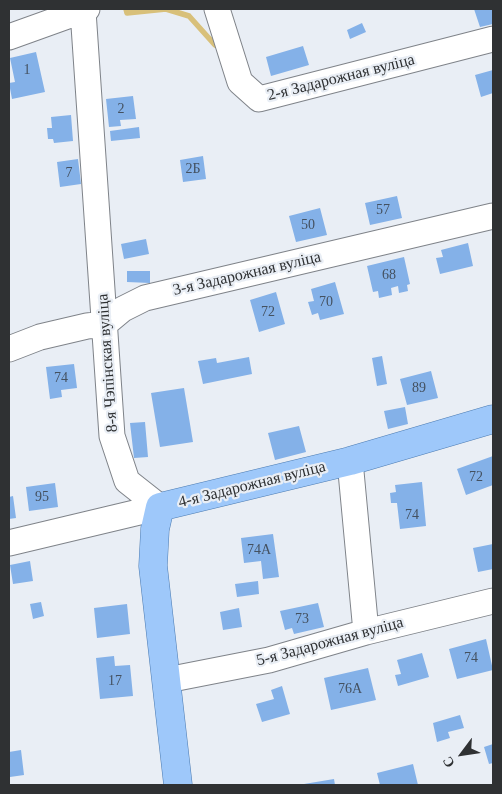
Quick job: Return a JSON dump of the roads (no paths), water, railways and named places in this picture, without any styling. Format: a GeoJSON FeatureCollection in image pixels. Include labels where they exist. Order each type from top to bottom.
{"type":"FeatureCollection","features":[{"type":"Feature","properties":{"kind":"main road","name":"4-я Задарожная вуліца"},"geometry":{"type":"LineString","coordinates":[[160,507],[350,461],[493,419]]}},
{"type":"Feature","properties":{"kind":"main road"},"geometry":{"type":"LineString","coordinates":[[160,507],[155,529],[153,566],[178,785]]}},
{"type":"Feature","properties":{"kind":"street","name":"2-я Задарожная вуліца"},"geometry":{"type":"LineString","coordinates":[[217,9],[240,82],[259,99],[493,39]]}},
{"type":"Feature","properties":{"kind":"street"},"geometry":{"type":"LineString","coordinates":[[9,37],[85,10]]}},
{"type":"Feature","properties":{"kind":"street","name":"8-я Чэпінская вуліца"},"geometry":{"type":"LineString","coordinates":[[85,10],[112,436],[127,482],[160,507]]}},
{"type":"Feature","properties":{"kind":"street","name":"3-я Задарожная вуліца"},"geometry":{"type":"LineString","coordinates":[[105,324],[123,309],[145,298],[493,216]]}},
{"type":"Feature","properties":{"kind":"street"},"geometry":{"type":"LineString","coordinates":[[9,349],[40,337],[87,326],[105,324]]}},
{"type":"Feature","properties":{"kind":"street"},"geometry":{"type":"LineString","coordinates":[[350,461],[366,632]]}},
{"type":"Feature","properties":{"kind":"street","name":"4-я Задарожная вуліца"},"geometry":{"type":"LineString","coordinates":[[9,543],[160,507]]}},
{"type":"Feature","properties":{"kind":"street","name":"5-я Задарожная вуліца"},"geometry":{"type":"LineString","coordinates":[[167,680],[269,660],[366,632],[493,601]]}},
{"type":"Feature","properties":{"kind":"waterway"},"geometry":{"type":"LineString","coordinates":[[126,9],[127,13],[166,9],[189,16],[215,45]]}}]}
